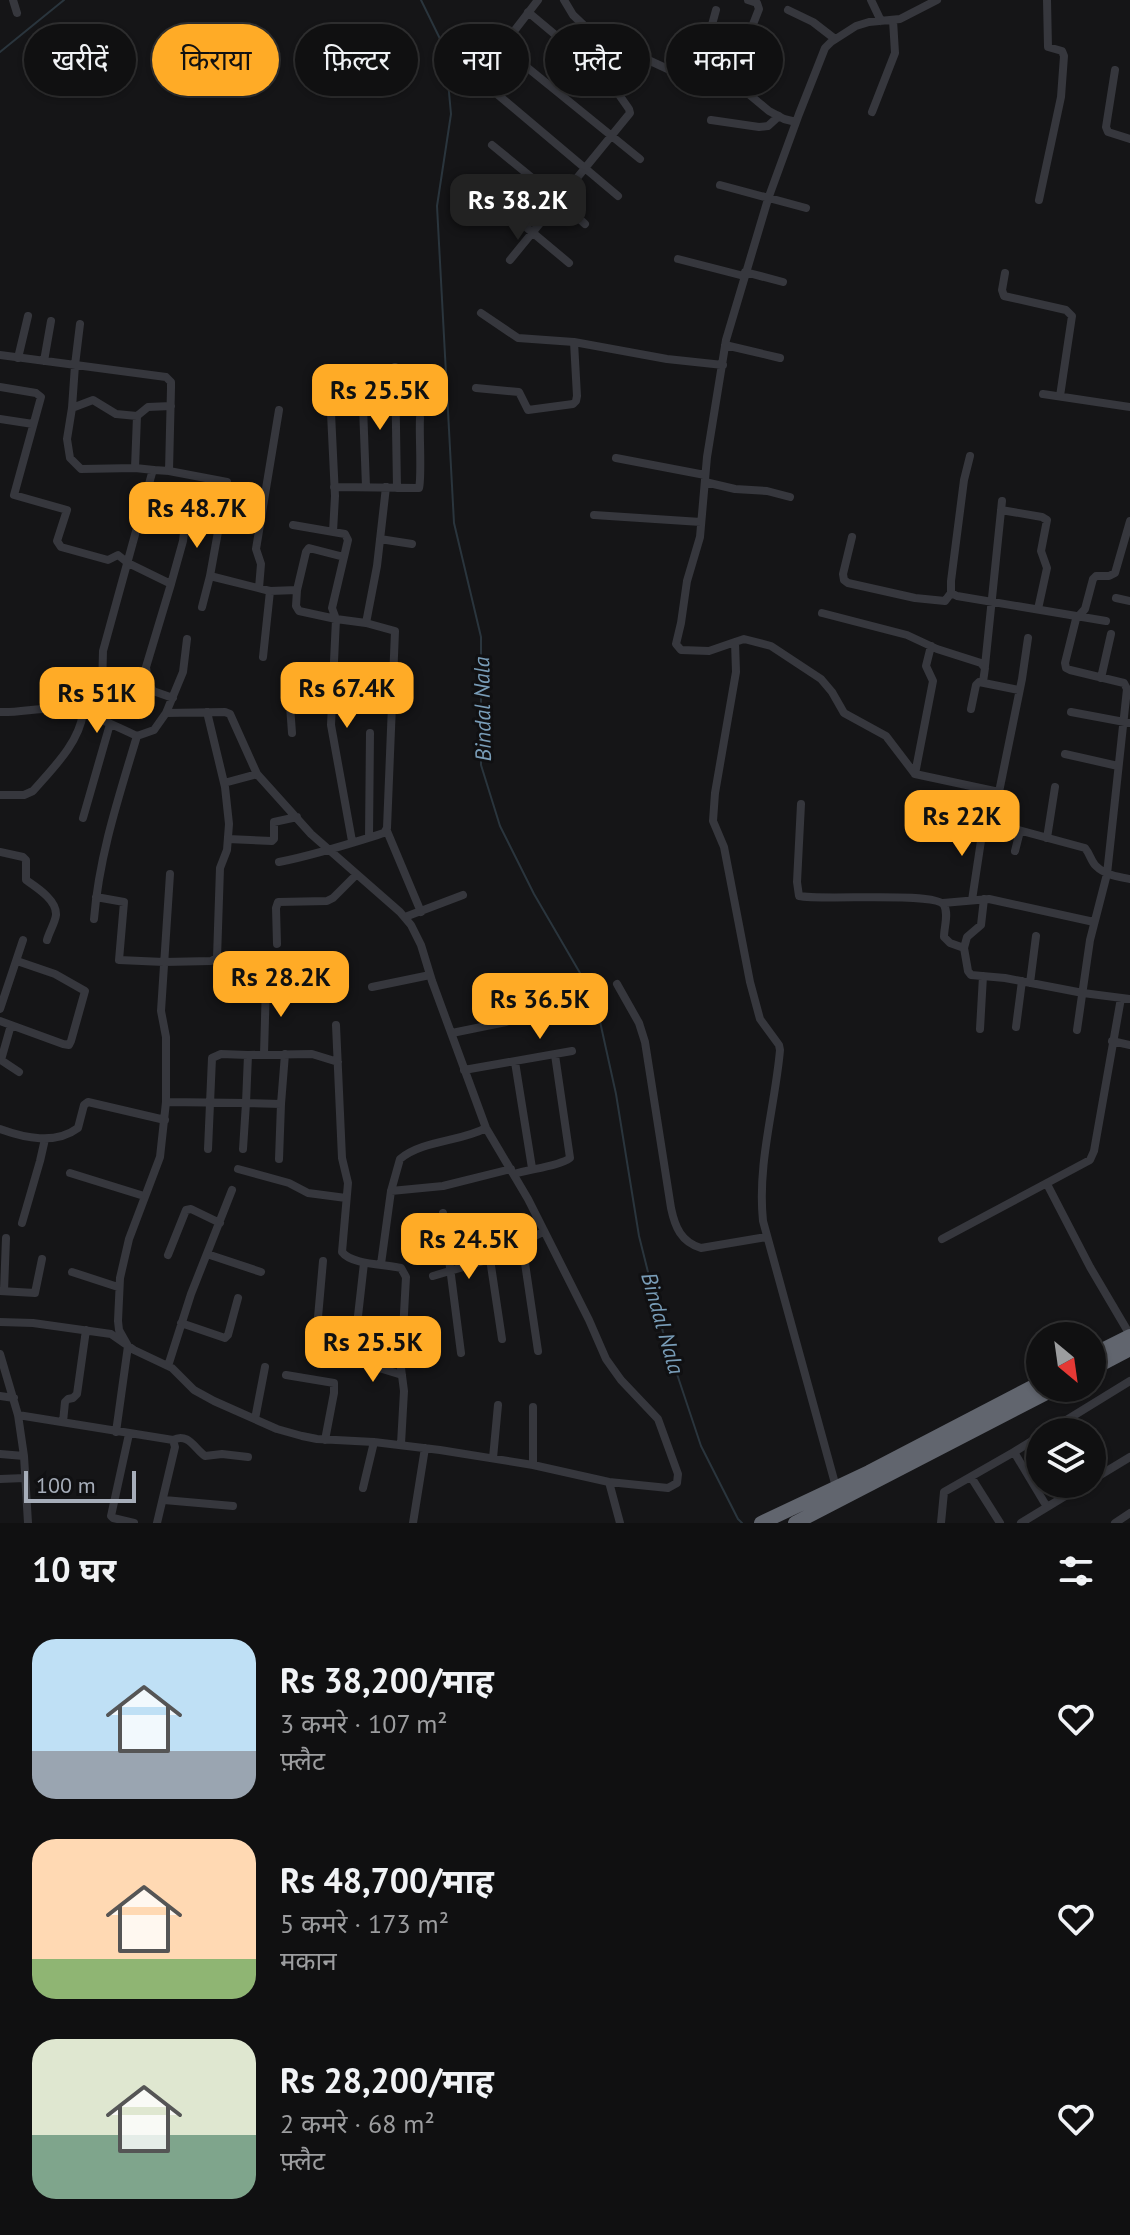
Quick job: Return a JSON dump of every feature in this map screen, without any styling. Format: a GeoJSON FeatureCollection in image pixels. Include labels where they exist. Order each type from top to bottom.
{"type":"FeatureCollection","features":[{"type":"Feature","properties":{"kind":"highway"},"geometry":{"type":"LineString","coordinates":[[1106,1348],[1130,1335]]}},
{"type":"Feature","properties":{"kind":"highway"},"geometry":{"type":"LineString","coordinates":[[1106,1362],[1130,1349]]}},
{"type":"Feature","properties":{"kind":"highway"},"geometry":{"type":"LineString","coordinates":[[761,1523],[797,1519],[968,1427],[1026,1392]]}},
{"type":"Feature","properties":{"kind":"highway"},"geometry":{"type":"LineString","coordinates":[[797,1519],[836,1487],[1026,1401]]}},
{"type":"Feature","properties":{"kind":"street"},"geometry":{"type":"LineString","coordinates":[[13,0],[17,13]]}},
{"type":"Feature","properties":{"kind":"street"},"geometry":{"type":"LineString","coordinates":[[519,24],[538,0]]}},
{"type":"Feature","properties":{"kind":"street"},"geometry":{"type":"LineString","coordinates":[[564,0],[573,15],[594,35],[666,67]]}},
{"type":"Feature","properties":{"kind":"street"},"geometry":{"type":"LineString","coordinates":[[748,0],[757,3],[759,9],[753,24]]}},
{"type":"Feature","properties":{"kind":"street"},"geometry":{"type":"LineString","coordinates":[[871,0],[881,21]]}},
{"type":"Feature","properties":{"kind":"street"},"geometry":{"type":"LineString","coordinates":[[937,0],[905,17],[856,26],[825,48],[768,199],[725,345],[705,478],[699,543],[687,581],[676,647],[705,651],[744,639],[771,646],[821,679],[844,713],[886,736],[915,774],[999,792],[1013,799],[1009,825]]}},
{"type":"Feature","properties":{"kind":"street"},"geometry":{"type":"LineString","coordinates":[[1039,200],[1061,97],[1064,56],[1062,51],[1048,47],[1047,0]]}},
{"type":"Feature","properties":{"kind":"street"},"geometry":{"type":"LineString","coordinates":[[712,24],[716,10]]}},
{"type":"Feature","properties":{"kind":"street"},"geometry":{"type":"LineString","coordinates":[[788,10],[813,22],[835,39]]}},
{"type":"Feature","properties":{"kind":"street"},"geometry":{"type":"LineString","coordinates":[[510,260],[629,116],[629,109],[608,79],[528,12]]}},
{"type":"Feature","properties":{"kind":"street"},"geometry":{"type":"LineString","coordinates":[[872,112],[895,53],[893,20]]}},
{"type":"Feature","properties":{"kind":"street"},"geometry":{"type":"LineString","coordinates":[[529,69],[640,159]]}},
{"type":"Feature","properties":{"kind":"street"},"geometry":{"type":"LineString","coordinates":[[1115,70],[1106,127],[1108,132],[1130,139]]}},
{"type":"Feature","properties":{"kind":"street"},"geometry":{"type":"LineString","coordinates":[[498,96],[618,196]]}},
{"type":"Feature","properties":{"kind":"street"},"geometry":{"type":"LineString","coordinates":[[752,96],[779,116],[796,122]]}},
{"type":"Feature","properties":{"kind":"street"},"geometry":{"type":"LineString","coordinates":[[711,120],[763,127],[779,116]]}},
{"type":"Feature","properties":{"kind":"street"},"geometry":{"type":"LineString","coordinates":[[492,145],[585,224]]}},
{"type":"Feature","properties":{"kind":"street"},"geometry":{"type":"LineString","coordinates":[[720,185],[806,208]]}},
{"type":"Feature","properties":{"kind":"street"},"geometry":{"type":"LineString","coordinates":[[489,196],[569,263]]}},
{"type":"Feature","properties":{"kind":"street"},"geometry":{"type":"LineString","coordinates":[[678,259],[783,282]]}},
{"type":"Feature","properties":{"kind":"street"},"geometry":{"type":"LineString","coordinates":[[1005,273],[1004,296],[1066,310],[1072,316],[1060,396]]}},
{"type":"Feature","properties":{"kind":"street"},"geometry":{"type":"LineString","coordinates":[[481,313],[518,338],[574,342],[667,359],[723,365]]}},
{"type":"Feature","properties":{"kind":"street"},"geometry":{"type":"LineString","coordinates":[[18,358],[28,316]]}},
{"type":"Feature","properties":{"kind":"street"},"geometry":{"type":"LineString","coordinates":[[44,361],[51,321]]}},
{"type":"Feature","properties":{"kind":"street"},"geometry":{"type":"LineString","coordinates":[[80,324],[67,439],[70,458],[81,469],[169,471],[225,480],[227,484],[202,607]]}},
{"type":"Feature","properties":{"kind":"street"},"geometry":{"type":"LineString","coordinates":[[476,388],[519,392],[528,410],[573,404],[577,396],[574,342]]}},
{"type":"Feature","properties":{"kind":"street"},"geometry":{"type":"LineString","coordinates":[[725,345],[780,358]]}},
{"type":"Feature","properties":{"kind":"street"},"geometry":{"type":"LineString","coordinates":[[0,355],[163,375],[171,382],[169,471]]}},
{"type":"Feature","properties":{"kind":"street"},"geometry":{"type":"LineString","coordinates":[[395,367],[397,488]]}},
{"type":"Feature","properties":{"kind":"street"},"geometry":{"type":"LineString","coordinates":[[362,379],[366,487]]}},
{"type":"Feature","properties":{"kind":"street"},"geometry":{"type":"LineString","coordinates":[[0,387],[40,395],[41,399],[14,495],[67,510],[57,541],[61,547],[108,560],[118,555],[171,584]]}},
{"type":"Feature","properties":{"kind":"street"},"geometry":{"type":"LineString","coordinates":[[1043,394],[1130,407]]}},
{"type":"Feature","properties":{"kind":"street"},"geometry":{"type":"LineString","coordinates":[[72,408],[93,400],[116,414],[137,416],[148,407],[171,406]]}},
{"type":"Feature","properties":{"kind":"street"},"geometry":{"type":"LineString","coordinates":[[259,588],[261,564],[256,549],[279,410]]}},
{"type":"Feature","properties":{"kind":"street"},"geometry":{"type":"LineString","coordinates":[[331,413],[333,532]]}},
{"type":"Feature","properties":{"kind":"street"},"geometry":{"type":"LineString","coordinates":[[135,468],[137,416]]}},
{"type":"Feature","properties":{"kind":"street"},"geometry":{"type":"LineString","coordinates":[[334,487],[418,488],[421,485],[420,418]]}},
{"type":"Feature","properties":{"kind":"street"},"geometry":{"type":"LineString","coordinates":[[0,419],[33,424]]}},
{"type":"Feature","properties":{"kind":"street"},"geometry":{"type":"LineString","coordinates":[[852,537],[843,574],[848,583],[931,601],[945,601],[951,593],[964,480],[970,456]]}},
{"type":"Feature","properties":{"kind":"street"},"geometry":{"type":"LineString","coordinates":[[616,458],[705,478],[735,489],[767,491],[790,497]]}},
{"type":"Feature","properties":{"kind":"street"},"geometry":{"type":"LineString","coordinates":[[96,717],[102,689],[103,651],[154,470]]}},
{"type":"Feature","properties":{"kind":"street"},"geometry":{"type":"LineString","coordinates":[[366,623],[386,487]]}},
{"type":"Feature","properties":{"kind":"street"},"geometry":{"type":"LineString","coordinates":[[225,494],[262,501]]}},
{"type":"Feature","properties":{"kind":"street"},"geometry":{"type":"LineString","coordinates":[[983,682],[1002,506],[1047,520],[1041,551],[1047,568],[1038,609]]}},
{"type":"Feature","properties":{"kind":"street"},"geometry":{"type":"LineString","coordinates":[[173,698],[153,691],[146,671],[183,541],[187,508]]}},
{"type":"Feature","properties":{"kind":"street"},"geometry":{"type":"LineString","coordinates":[[594,515],[701,522]]}},
{"type":"Feature","properties":{"kind":"street"},"geometry":{"type":"LineString","coordinates":[[1077,1030],[1094,922],[1107,874],[1128,684],[1070,670],[1065,666],[1077,617],[1085,609],[1094,578],[1114,575],[1125,558],[1130,521]]}},
{"type":"Feature","properties":{"kind":"street"},"geometry":{"type":"LineString","coordinates":[[293,525],[342,533],[347,537],[332,608],[336,619],[331,732],[352,841]]}},
{"type":"Feature","properties":{"kind":"street"},"geometry":{"type":"LineString","coordinates":[[380,539],[412,544]]}},
{"type":"Feature","properties":{"kind":"street"},"geometry":{"type":"LineString","coordinates":[[344,557],[309,548],[297,590],[296,606],[299,611],[366,623],[396,633],[387,831],[421,912]]}},
{"type":"Feature","properties":{"kind":"street"},"geometry":{"type":"LineString","coordinates":[[210,576],[270,591],[297,590]]}},
{"type":"Feature","properties":{"kind":"street"},"geometry":{"type":"LineString","coordinates":[[263,657],[270,591]]}},
{"type":"Feature","properties":{"kind":"street"},"geometry":{"type":"LineString","coordinates":[[951,593],[1106,621]]}},
{"type":"Feature","properties":{"kind":"street"},"geometry":{"type":"LineString","coordinates":[[1116,598],[1130,601]]}},
{"type":"Feature","properties":{"kind":"street"},"geometry":{"type":"LineString","coordinates":[[822,613],[907,635],[985,666]]}},
{"type":"Feature","properties":{"kind":"street"},"geometry":{"type":"LineString","coordinates":[[1101,678],[1111,634]]}},
{"type":"Feature","properties":{"kind":"street"},"geometry":{"type":"LineString","coordinates":[[999,792],[1028,638]]}},
{"type":"Feature","properties":{"kind":"street"},"geometry":{"type":"LineString","coordinates":[[0,712],[58,709],[96,717],[137,736],[154,730],[166,713],[183,672],[187,639]]}},
{"type":"Feature","properties":{"kind":"street"},"geometry":{"type":"LineString","coordinates":[[735,642],[736,672],[713,821],[724,847],[760,1019],[780,1050],[763,1178],[762,1211],[766,1237],[836,1487]]}},
{"type":"Feature","properties":{"kind":"street"},"geometry":{"type":"LineString","coordinates":[[915,774],[934,678],[926,666],[931,646]]}},
{"type":"Feature","properties":{"kind":"street"},"geometry":{"type":"LineString","coordinates":[[292,733],[288,678],[302,671],[334,666]]}},
{"type":"Feature","properties":{"kind":"street"},"geometry":{"type":"LineString","coordinates":[[971,709],[976,685],[983,682],[1019,690]]}},
{"type":"Feature","properties":{"kind":"street"},"geometry":{"type":"LineString","coordinates":[[96,897],[124,902],[119,960],[164,962],[211,961],[217,958],[220,868],[227,850],[229,824],[224,783],[207,712]]}},
{"type":"Feature","properties":{"kind":"street"},"geometry":{"type":"LineString","coordinates":[[1071,712],[1126,723]]}},
{"type":"Feature","properties":{"kind":"street"},"geometry":{"type":"LineString","coordinates":[[0,795],[24,795],[33,791],[74,741],[83,713]]}},
{"type":"Feature","properties":{"kind":"street"},"geometry":{"type":"LineString","coordinates":[[0,1322],[111,1334],[168,1366],[194,1390],[277,1429],[325,1440],[401,1444],[493,1458],[609,1482],[668,1488],[675,1486],[678,1479],[658,1419],[621,1380],[606,1359],[589,1320],[486,1128],[421,945],[405,917],[311,834],[257,774],[230,714],[166,713]]}},
{"type":"Feature","properties":{"kind":"street"},"geometry":{"type":"LineString","coordinates":[[83,818],[110,724]]}},
{"type":"Feature","properties":{"kind":"street"},"geometry":{"type":"LineString","coordinates":[[369,837],[370,733]]}},
{"type":"Feature","properties":{"kind":"street"},"geometry":{"type":"LineString","coordinates":[[94,919],[107,842],[137,736]]}},
{"type":"Feature","properties":{"kind":"street"},"geometry":{"type":"LineString","coordinates":[[1065,754],[1118,766]]}},
{"type":"Feature","properties":{"kind":"street"},"geometry":{"type":"LineString","coordinates":[[224,783],[257,774]]}},
{"type":"Feature","properties":{"kind":"street"},"geometry":{"type":"LineString","coordinates":[[1047,838],[1055,787]]}},
{"type":"Feature","properties":{"kind":"street"},"geometry":{"type":"LineString","coordinates":[[801,804],[799,896],[917,897],[943,903],[984,899],[1094,922]]}},
{"type":"Feature","properties":{"kind":"street"},"geometry":{"type":"LineString","coordinates":[[927,809],[1009,825],[1020,831],[1085,848],[1096,866],[1107,874],[1130,879]]}},
{"type":"Feature","properties":{"kind":"street"},"geometry":{"type":"LineString","coordinates":[[228,839],[272,841],[274,822],[297,817]]}},
{"type":"Feature","properties":{"kind":"street"},"geometry":{"type":"LineString","coordinates":[[972,900],[984,821]]}},
{"type":"Feature","properties":{"kind":"street"},"geometry":{"type":"LineString","coordinates":[[279,862],[331,851],[387,831]]}},
{"type":"Feature","properties":{"kind":"street"},"geometry":{"type":"LineString","coordinates":[[1015,851],[1020,831]]}},
{"type":"Feature","properties":{"kind":"street"},"geometry":{"type":"LineString","coordinates":[[0,852],[26,860],[26,880],[54,907],[56,914],[47,940]]}},
{"type":"Feature","properties":{"kind":"street"},"geometry":{"type":"LineString","coordinates":[[116,1432],[128,1346],[118,1325],[118,1287],[129,1239],[160,1157],[165,1120],[166,1037],[161,1011],[170,874]]}},
{"type":"Feature","properties":{"kind":"street"},"geometry":{"type":"LineString","coordinates":[[277,944],[278,902],[327,901],[356,875]]}},
{"type":"Feature","properties":{"kind":"street"},"geometry":{"type":"LineString","coordinates":[[405,917],[463,895]]}},
{"type":"Feature","properties":{"kind":"street"},"geometry":{"type":"LineString","coordinates":[[942,1239],[1086,1163],[1092,1156],[1112,1041],[1126,998],[969,973],[964,948],[967,937],[981,925],[984,899]]}},
{"type":"Feature","properties":{"kind":"street"},"geometry":{"type":"LineString","coordinates":[[943,903],[946,916],[944,937],[964,948]]}},
{"type":"Feature","properties":{"kind":"street"},"geometry":{"type":"LineString","coordinates":[[1016,1027],[1036,936]]}},
{"type":"Feature","properties":{"kind":"street"},"geometry":{"type":"LineString","coordinates":[[0,1009],[23,940]]}},
{"type":"Feature","properties":{"kind":"street"},"geometry":{"type":"LineString","coordinates":[[0,1021],[69,1045],[85,993],[55,974],[17,961]]}},
{"type":"Feature","properties":{"kind":"street"},"geometry":{"type":"LineString","coordinates":[[372,987],[430,975]]}},
{"type":"Feature","properties":{"kind":"street"},"geometry":{"type":"LineString","coordinates":[[980,1029],[983,976]]}},
{"type":"Feature","properties":{"kind":"street"},"geometry":{"type":"LineString","coordinates":[[0,978],[11,982]]}},
{"type":"Feature","properties":{"kind":"street"},"geometry":{"type":"LineString","coordinates":[[264,1054],[266,983]]}},
{"type":"Feature","properties":{"kind":"street"},"geometry":{"type":"LineString","coordinates":[[617,984],[639,1023],[645,1042],[671,1208],[679,1233],[701,1248],[766,1237]]}},
{"type":"Feature","properties":{"kind":"street"},"geometry":{"type":"LineString","coordinates":[[452,1033],[506,1022]]}},
{"type":"Feature","properties":{"kind":"street"},"geometry":{"type":"LineString","coordinates":[[11,1025],[1,1060],[19,1072]]}},
{"type":"Feature","properties":{"kind":"street"},"geometry":{"type":"LineString","coordinates":[[336,1025],[342,1158],[348,1183],[342,1252],[345,1257],[364,1263],[401,1268],[406,1277],[401,1444]]}},
{"type":"Feature","properties":{"kind":"street"},"geometry":{"type":"LineString","coordinates":[[1112,1041],[1130,1045]]}},
{"type":"Feature","properties":{"kind":"street"},"geometry":{"type":"LineString","coordinates":[[464,1070],[572,1051]]}},
{"type":"Feature","properties":{"kind":"street"},"geometry":{"type":"LineString","coordinates":[[208,1149],[212,1058],[221,1054],[319,1055],[338,1062]]}},
{"type":"Feature","properties":{"kind":"street"},"geometry":{"type":"LineString","coordinates":[[279,1159],[285,1054]]}},
{"type":"Feature","properties":{"kind":"street"},"geometry":{"type":"LineString","coordinates":[[243,1149],[248,1055]]}},
{"type":"Feature","properties":{"kind":"street"},"geometry":{"type":"LineString","coordinates":[[391,1191],[443,1186],[565,1163],[570,1158],[555,1055]]}},
{"type":"Feature","properties":{"kind":"street"},"geometry":{"type":"LineString","coordinates":[[515,1062],[532,1168]]}},
{"type":"Feature","properties":{"kind":"street"},"geometry":{"type":"LineString","coordinates":[[0,1129],[27,1138],[45,1139],[75,1130],[88,1102],[165,1120]]}},
{"type":"Feature","properties":{"kind":"street"},"geometry":{"type":"LineString","coordinates":[[166,1102],[281,1104]]}},
{"type":"Feature","properties":{"kind":"street"},"geometry":{"type":"LineString","coordinates":[[381,1264],[391,1191],[398,1163],[403,1156],[486,1128]]}},
{"type":"Feature","properties":{"kind":"street"},"geometry":{"type":"LineString","coordinates":[[22,1223],[45,1139]]}},
{"type":"Feature","properties":{"kind":"street"},"geometry":{"type":"LineString","coordinates":[[238,1169],[289,1183],[308,1193],[346,1198]]}},
{"type":"Feature","properties":{"kind":"street"},"geometry":{"type":"LineString","coordinates":[[70,1173],[144,1196]]}},
{"type":"Feature","properties":{"kind":"street"},"geometry":{"type":"LineString","coordinates":[[1047,1184],[1130,1335]]}},
{"type":"Feature","properties":{"kind":"street"},"geometry":{"type":"LineString","coordinates":[[168,1366],[181,1323],[232,1190]]}},
{"type":"Feature","properties":{"kind":"street"},"geometry":{"type":"LineString","coordinates":[[168,1255],[186,1210],[191,1209],[220,1223]]}},
{"type":"Feature","properties":{"kind":"street"},"geometry":{"type":"LineString","coordinates":[[443,1213],[461,1353]]}},
{"type":"Feature","properties":{"kind":"street"},"geometry":{"type":"LineString","coordinates":[[433,1276],[490,1259],[543,1232]]}},
{"type":"Feature","properties":{"kind":"street"},"geometry":{"type":"LineString","coordinates":[[6,1238],[2,1291],[35,1293],[42,1259]]}},
{"type":"Feature","properties":{"kind":"street"},"geometry":{"type":"LineString","coordinates":[[522,1243],[538,1351]]}},
{"type":"Feature","properties":{"kind":"street"},"geometry":{"type":"LineString","coordinates":[[207,1254],[261,1272]]}},
{"type":"Feature","properties":{"kind":"street"},"geometry":{"type":"LineString","coordinates":[[490,1259],[502,1339]]}},
{"type":"Feature","properties":{"kind":"street"},"geometry":{"type":"LineString","coordinates":[[323,1261],[314,1349],[317,1353],[402,1375]]}},
{"type":"Feature","properties":{"kind":"street"},"geometry":{"type":"LineString","coordinates":[[353,1360],[364,1263]]}},
{"type":"Feature","properties":{"kind":"street"},"geometry":{"type":"LineString","coordinates":[[72,1272],[118,1287]]}},
{"type":"Feature","properties":{"kind":"street"},"geometry":{"type":"LineString","coordinates":[[181,1323],[225,1338],[238,1298]]}},
{"type":"Feature","properties":{"kind":"street"},"geometry":{"type":"LineString","coordinates":[[63,1422],[65,1402],[77,1394],[86,1330]]}},
{"type":"Feature","properties":{"kind":"street"},"geometry":{"type":"LineString","coordinates":[[0,1354],[18,1415],[28,1523]]}},
{"type":"Feature","properties":{"kind":"street"},"geometry":{"type":"LineString","coordinates":[[255,1419],[265,1367]]}},
{"type":"Feature","properties":{"kind":"street"},"geometry":{"type":"LineString","coordinates":[[286,1375],[334,1383],[325,1440]]}},
{"type":"Feature","properties":{"kind":"street"},"geometry":{"type":"LineString","coordinates":[[1070,1418],[1130,1381]]}},
{"type":"Feature","properties":{"kind":"street"},"geometry":{"type":"LineString","coordinates":[[0,1396],[14,1398]]}},
{"type":"Feature","properties":{"kind":"street"},"geometry":{"type":"LineString","coordinates":[[493,1458],[498,1405]]}},
{"type":"Feature","properties":{"kind":"street"},"geometry":{"type":"LineString","coordinates":[[533,1407],[533,1465]]}},
{"type":"Feature","properties":{"kind":"street"},"geometry":{"type":"LineString","coordinates":[[18,1415],[129,1434],[173,1440],[183,1438],[205,1456],[248,1457]]}},
{"type":"Feature","properties":{"kind":"street"},"geometry":{"type":"LineString","coordinates":[[129,1434],[111,1516],[134,1523]]}},
{"type":"Feature","properties":{"kind":"street"},"geometry":{"type":"LineString","coordinates":[[157,1523],[175,1447],[173,1440]]}},
{"type":"Feature","properties":{"kind":"street"},"geometry":{"type":"LineString","coordinates":[[363,1488],[374,1442]]}},
{"type":"Feature","properties":{"kind":"street"},"geometry":{"type":"LineString","coordinates":[[941,1523],[943,1494],[1026,1445]]}},
{"type":"Feature","properties":{"kind":"street"},"geometry":{"type":"LineString","coordinates":[[413,1523],[425,1448]]}},
{"type":"Feature","properties":{"kind":"street"},"geometry":{"type":"LineString","coordinates":[[1014,1452],[1047,1507]]}},
{"type":"Feature","properties":{"kind":"street"},"geometry":{"type":"LineString","coordinates":[[0,1454],[24,1456]]}},
{"type":"Feature","properties":{"kind":"street"},"geometry":{"type":"LineString","coordinates":[[1106,1472],[1130,1457]]}},
{"type":"Feature","properties":{"kind":"street"},"geometry":{"type":"LineString","coordinates":[[971,1477],[1000,1523]]}},
{"type":"Feature","properties":{"kind":"street"},"geometry":{"type":"LineString","coordinates":[[0,1479],[25,1478]]}},
{"type":"Feature","properties":{"kind":"street"},"geometry":{"type":"LineString","coordinates":[[609,1482],[620,1523]]}},
{"type":"Feature","properties":{"kind":"street"},"geometry":{"type":"LineString","coordinates":[[1021,1523],[1062,1498]]}},
{"type":"Feature","properties":{"kind":"street"},"geometry":{"type":"LineString","coordinates":[[164,1500],[233,1506]]}},
{"type":"Feature","properties":{"kind":"street"},"geometry":{"type":"LineString","coordinates":[[1115,1523],[1130,1513]]}},
{"type":"Feature","properties":{"kind":"waterway","name":"Bindal Nala"},"geometry":{"type":"LineString","coordinates":[[0,52],[64,0]]}},
{"type":"Feature","properties":{"kind":"waterway","name":"Bindal Nala"},"geometry":{"type":"LineString","coordinates":[[421,0],[445,49],[451,114],[437,206],[454,523],[481,637],[481,765],[500,826],[534,894],[580,973],[599,1017],[616,1094],[639,1236],[663,1332],[701,1446],[742,1523]]}}]}
